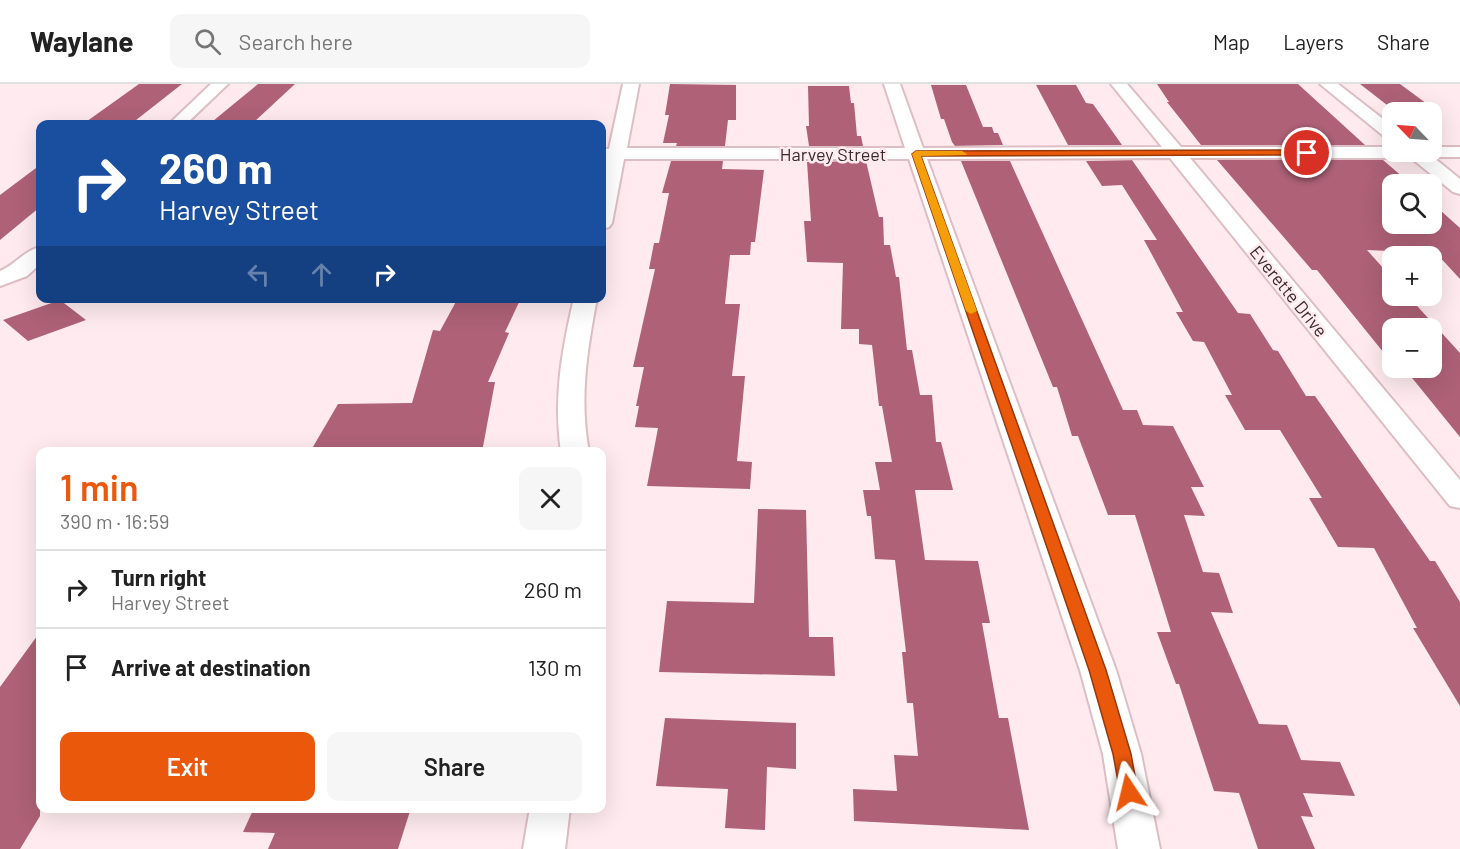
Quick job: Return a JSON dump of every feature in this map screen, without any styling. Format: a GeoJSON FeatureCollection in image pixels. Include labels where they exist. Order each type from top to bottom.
{"type":"FeatureCollection","features":[{"type":"Feature","properties":{"kind":"street"},"geometry":{"type":"LineString","coordinates":[[181,120],[220,84]]}},
{"type":"Feature","properties":{"kind":"street"},"geometry":{"type":"LineString","coordinates":[[606,184],[609,154],[631,84]]}},
{"type":"Feature","properties":{"kind":"street"},"geometry":{"type":"LineString","coordinates":[[892,84],[1098,670],[1122,754],[1139,849]]}},
{"type":"Feature","properties":{"kind":"street","name":"Everette Drive"},"geometry":{"type":"LineString","coordinates":[[1119,84],[1460,499]]}},
{"type":"Feature","properties":{"kind":"street"},"geometry":{"type":"LineString","coordinates":[[1328,84],[1382,126]]}},
{"type":"Feature","properties":{"kind":"street","name":"Harvey Street"},"geometry":{"type":"LineString","coordinates":[[609,154],[1382,152]]}},
{"type":"Feature","properties":{"kind":"street","name":"Harvey Street"},"geometry":{"type":"LineString","coordinates":[[1442,152],[1460,152]]}},
{"type":"Feature","properties":{"kind":"street"},"geometry":{"type":"LineString","coordinates":[[1428,162],[1460,188]]}},
{"type":"Feature","properties":{"kind":"street"},"geometry":{"type":"LineString","coordinates":[[0,279],[20,271],[36,257]]}},
{"type":"Feature","properties":{"kind":"street"},"geometry":{"type":"LineString","coordinates":[[574,447],[568,421],[571,369],[585,303]]}},
{"type":"Feature","properties":{"kind":"street"},"geometry":{"type":"LineString","coordinates":[[544,849],[549,813]]}},
{"type":"Feature","properties":{"kind":"building"},"geometry":{"type":"Polygon","coordinates":[[[139,84],[182,84],[136,120],[89,120],[139,84]]]}},
{"type":"Feature","properties":{"kind":"building"},"geometry":{"type":"Polygon","coordinates":[[[258,84],[295,84],[256,120],[214,120],[258,84]]]}},
{"type":"Feature","properties":{"kind":"building"},"geometry":{"type":"Polygon","coordinates":[[[670,84],[736,85],[736,120],[728,120],[725,146],[676,146],[677,143],[663,143],[669,115],[665,115],[670,84]]]}},
{"type":"Feature","properties":{"kind":"building"},"geometry":{"type":"Polygon","coordinates":[[[1157,84],[1298,84],[1365,145],[1201,145],[1167,102],[1169,102],[1157,84]]]}},
{"type":"Feature","properties":{"kind":"building"},"geometry":{"type":"Polygon","coordinates":[[[1360,84],[1400,84],[1424,102],[1383,102],[1360,84]]]}},
{"type":"Feature","properties":{"kind":"building"},"geometry":{"type":"Polygon","coordinates":[[[931,85],[966,85],[983,127],[992,127],[994,133],[998,133],[1003,145],[955,146],[944,119],[941,119],[931,85]]]}},
{"type":"Feature","properties":{"kind":"building"},"geometry":{"type":"Polygon","coordinates":[[[1036,85],[1076,85],[1086,103],[1093,104],[1122,145],[1068,145],[1036,85]]]}},
{"type":"Feature","properties":{"kind":"building"},"geometry":{"type":"Polygon","coordinates":[[[808,86],[849,86],[851,103],[854,103],[857,136],[861,136],[863,146],[809,146],[806,126],[809,126],[808,86]]]}},
{"type":"Feature","properties":{"kind":"building"},"geometry":{"type":"Polygon","coordinates":[[[1132,160],[1238,313],[1250,314],[1273,350],[1278,351],[1306,396],[1315,396],[1430,561],[1435,561],[1460,602],[1460,706],[1413,628],[1417,628],[1374,548],[1338,547],[1309,498],[1322,498],[1280,430],[1245,430],[1225,395],[1232,395],[1204,342],[1193,341],[1176,312],[1183,312],[1144,240],[1157,240],[1122,185],[1102,186],[1086,161],[1132,160]]]}},
{"type":"Feature","properties":{"kind":"building"},"geometry":{"type":"Polygon","coordinates":[[[1217,160],[1382,160],[1399,174],[1382,174],[1382,234],[1442,234],[1442,212],[1460,228],[1460,279],[1442,260],[1442,246],[1382,246],[1382,251],[1367,250],[1382,267],[1382,306],[1417,306],[1428,318],[1382,318],[1382,351],[1317,270],[1312,270],[1217,160]]]}},
{"type":"Feature","properties":{"kind":"building"},"geometry":{"type":"Polygon","coordinates":[[[671,161],[723,161],[722,169],[764,170],[755,242],[751,242],[750,255],[730,255],[725,304],[740,304],[732,376],[745,376],[737,461],[752,462],[750,489],[647,486],[658,428],[635,427],[639,406],[636,406],[644,367],[633,367],[655,269],[649,269],[654,243],[659,243],[669,193],[662,193],[671,161]]]}},
{"type":"Feature","properties":{"kind":"building"},"geometry":{"type":"Polygon","coordinates":[[[866,161],[879,217],[883,217],[884,245],[890,245],[896,277],[899,277],[907,350],[912,350],[920,395],[932,395],[936,442],[941,442],[953,490],[915,490],[925,560],[978,561],[990,623],[982,623],[999,718],[1008,718],[1029,830],[854,821],[853,789],[897,791],[894,755],[918,756],[913,703],[907,703],[902,652],[906,652],[895,560],[875,559],[871,516],[867,516],[863,490],[880,490],[875,462],[892,462],[882,406],[879,406],[872,345],[859,344],[859,329],[841,329],[843,263],[807,262],[804,221],[811,221],[807,162],[866,161]]]}},
{"type":"Feature","properties":{"kind":"building"},"geometry":{"type":"Polygon","coordinates":[[[961,161],[1010,161],[1123,410],[1137,410],[1143,425],[1173,426],[1204,487],[1191,487],[1205,516],[1184,515],[1203,572],[1219,573],[1233,613],[1211,612],[1259,724],[1287,725],[1301,760],[1340,762],[1355,796],[1303,793],[1313,817],[1301,816],[1315,849],[1258,849],[1239,793],[1214,791],[1179,684],[1176,684],[1157,632],[1171,632],[1135,515],[1108,515],[1078,436],[1072,436],[1057,387],[1053,387],[961,161]]]}},
{"type":"Feature","properties":{"kind":"building"},"geometry":{"type":"Polygon","coordinates":[[[36,168],[36,210],[0,240],[0,195],[36,168]]]}},
{"type":"Feature","properties":{"kind":"building"},"geometry":{"type":"Polygon","coordinates":[[[51,303],[64,303],[86,320],[28,341],[3,320],[51,303]]]}},
{"type":"Feature","properties":{"kind":"building"},"geometry":{"type":"Polygon","coordinates":[[[455,303],[519,303],[505,332],[509,333],[488,382],[495,382],[483,447],[313,447],[338,404],[412,403],[433,330],[440,331],[455,303]]]}},
{"type":"Feature","properties":{"kind":"building"},"geometry":{"type":"Polygon","coordinates":[[[1442,333],[1460,353],[1460,437],[1412,378],[1442,378],[1442,333]]]}},
{"type":"Feature","properties":{"kind":"building"},"geometry":{"type":"Polygon","coordinates":[[[758,509],[806,510],[809,637],[833,637],[835,676],[659,672],[667,601],[754,603],[758,509]]]}},
{"type":"Feature","properties":{"kind":"building"},"geometry":{"type":"Polygon","coordinates":[[[36,638],[36,813],[40,813],[40,816],[20,849],[0,849],[0,687],[36,638]]]}},
{"type":"Feature","properties":{"kind":"building"},"geometry":{"type":"Polygon","coordinates":[[[665,718],[796,723],[796,769],[767,767],[765,830],[725,828],[728,789],[656,786],[665,718]]]}},
{"type":"Feature","properties":{"kind":"building"},"geometry":{"type":"Polygon","coordinates":[[[252,813],[409,813],[398,849],[268,849],[275,833],[243,832],[252,813]]]}},
{"type":"Feature","properties":{"kind":"slow traffic"},"geometry":{"type":"LineString","coordinates":[[962,154],[916,154],[971,311]]}},
{"type":"Feature","properties":{"kind":"route"},"geometry":{"type":"LineString","coordinates":[[1129,792],[1122,754],[1098,670],[916,154],[1307,153]]}}]}
